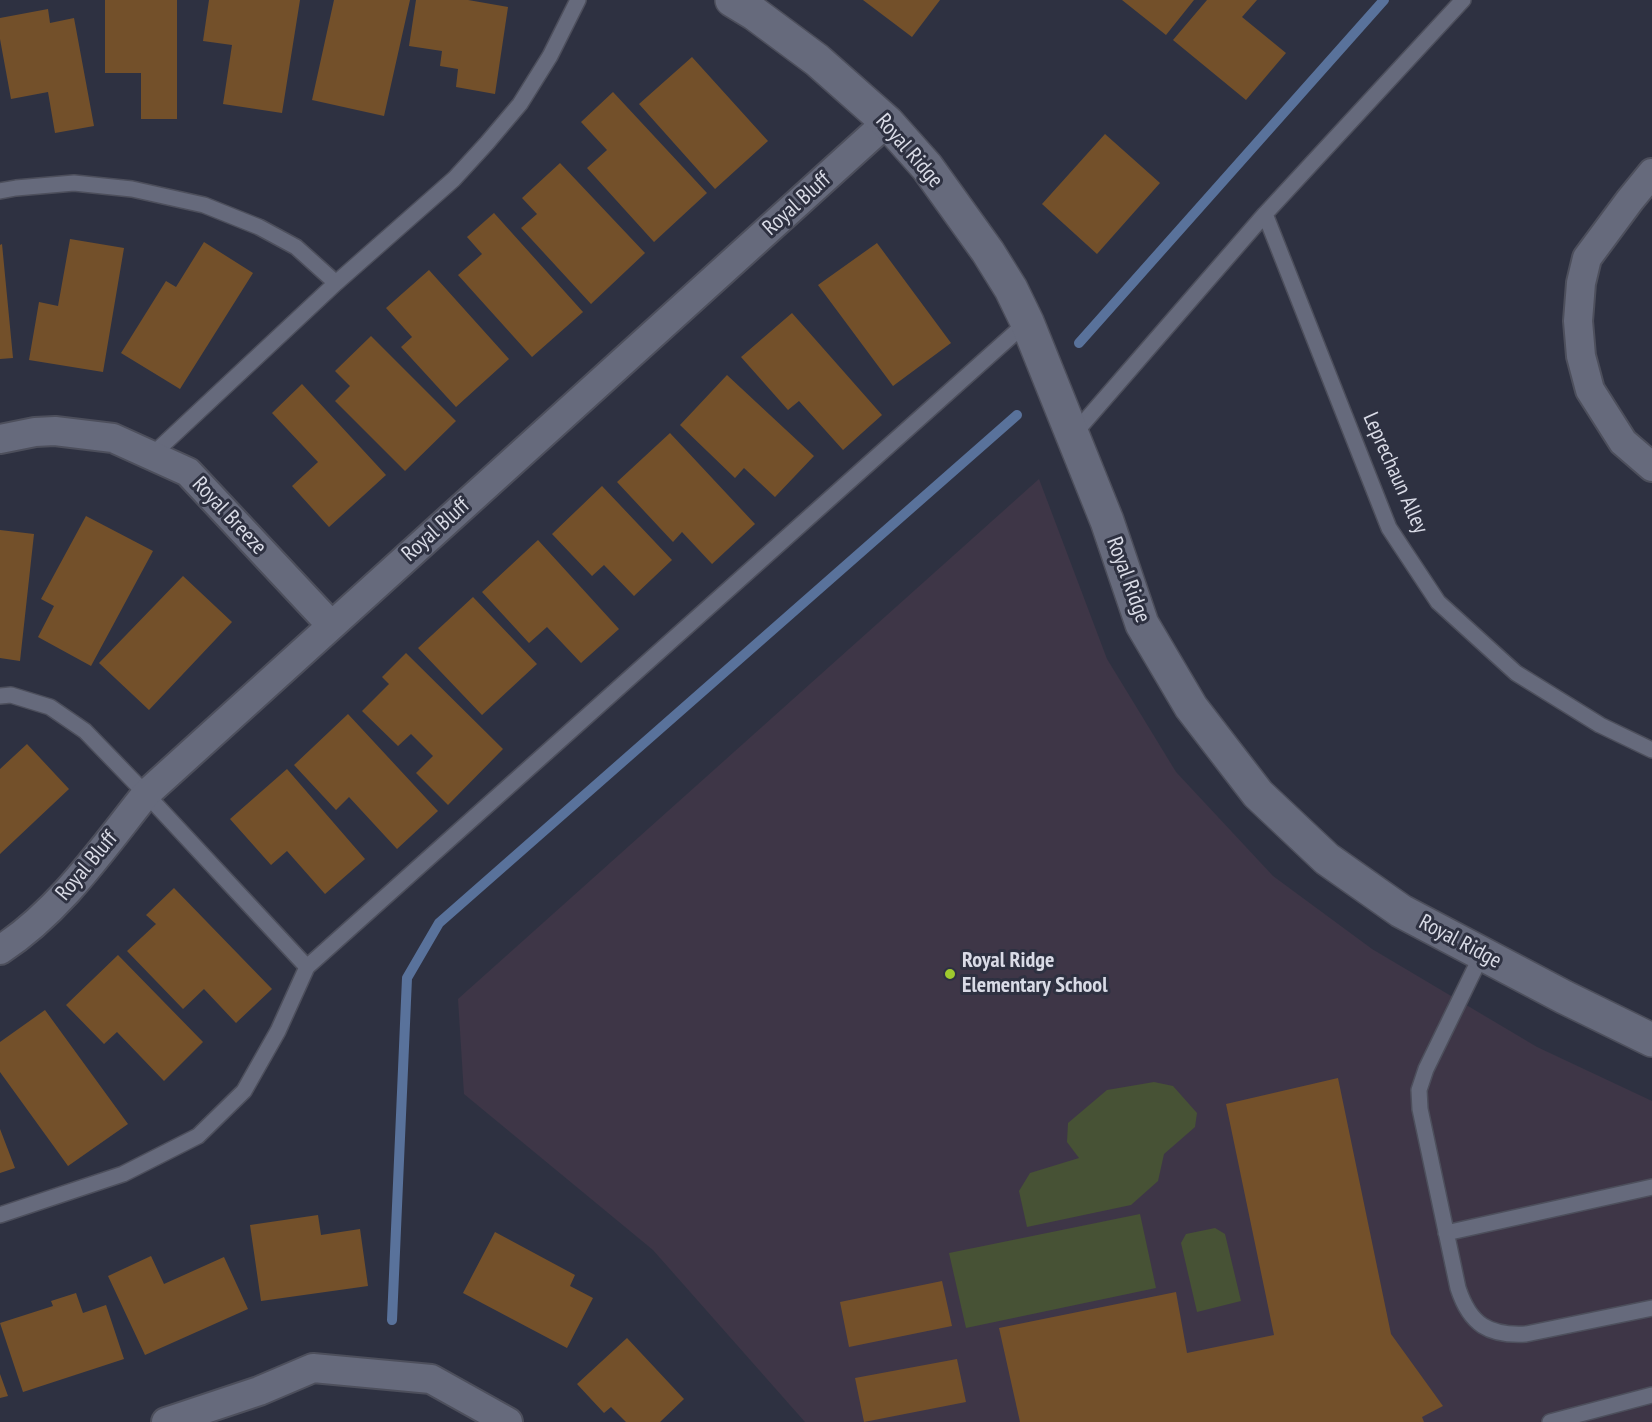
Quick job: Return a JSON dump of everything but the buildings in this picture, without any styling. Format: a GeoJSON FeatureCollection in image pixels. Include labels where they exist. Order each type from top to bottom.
{"type":"FeatureCollection","features":[{"type":"Feature","properties":{"kind":"street","name":"Royal Ridge"},"geometry":{"type":"LineString","coordinates":[[751,4],[887,122],[927,167],[956,206],[1011,289],[1107,520],[1142,624],[1191,707],[1258,794],[1327,859],[1401,911],[1564,997],[1652,1040]]}},
{"type":"Feature","properties":{"kind":"street","name":"Royal Bluff"},"geometry":{"type":"LineString","coordinates":[[0,950],[39,920],[67,892],[146,794],[887,122]]}},
{"type":"Feature","properties":{"kind":"street"},"geometry":{"type":"LineString","coordinates":[[1652,173],[1587,258],[1581,283],[1578,321],[1581,356],[1590,390],[1623,442],[1652,467]]}},
{"type":"Feature","properties":{"kind":"street","name":"Royal Breeze"},"geometry":{"type":"LineString","coordinates":[[0,439],[55,431],[113,438],[188,472],[331,625]]}},
{"type":"Feature","properties":{"kind":"street"},"geometry":{"type":"LineString","coordinates":[[166,1422],[259,1391],[313,1368],[431,1379],[508,1422]]}},
{"type":"Feature","properties":{"kind":"lane"},"geometry":{"type":"LineString","coordinates":[[151,456],[336,283],[454,179],[520,104],[544,66],[578,0]]}},
{"type":"Feature","properties":{"kind":"lane"},"geometry":{"type":"LineString","coordinates":[[1073,435],[1265,213],[1463,0]]}},
{"type":"Feature","properties":{"kind":"lane"},"geometry":{"type":"LineString","coordinates":[[0,191],[74,183],[132,189],[204,205],[259,227],[296,247],[336,283]]}},
{"type":"Feature","properties":{"kind":"lane","name":"Leprechaun Alley"},"geometry":{"type":"LineString","coordinates":[[1265,213],[1389,528],[1438,602],[1516,673],[1600,725],[1652,750]]}},
{"type":"Feature","properties":{"kind":"lane"},"geometry":{"type":"LineString","coordinates":[[0,1215],[123,1174],[198,1136],[244,1091],[278,1031],[307,967],[1026,322]]}},
{"type":"Feature","properties":{"kind":"lane"},"geometry":{"type":"LineString","coordinates":[[0,696],[11,695],[50,707],[85,731],[307,967]]}},
{"type":"Feature","properties":{"kind":"lane"},"geometry":{"type":"LineString","coordinates":[[1482,954],[1426,1068],[1419,1090],[1420,1109],[1463,1304],[1480,1324],[1498,1333],[1511,1335],[1527,1334],[1652,1308]]}},
{"type":"Feature","properties":{"kind":"lane"},"geometry":{"type":"LineString","coordinates":[[1446,1233],[1652,1187]]}},
{"type":"Feature","properties":{"kind":"lane"},"geometry":{"type":"LineString","coordinates":[[1550,1422],[1652,1395]]}},
{"type":"Feature","properties":{"kind":"shaded area","name":"Royal Ridge Elementary School"},"geometry":{"type":"Polygon","coordinates":[[[1039,479],[1107,659],[1176,772],[1273,876],[1372,949],[1537,1047],[1652,1101],[1652,1422],[805,1422],[653,1250],[464,1094],[458,999],[1039,479]]]}},
{"type":"Feature","properties":{"kind":"green space"},"geometry":{"type":"Polygon","coordinates":[[[1154,1082],[1173,1086],[1197,1113],[1195,1127],[1164,1154],[1158,1181],[1131,1205],[1027,1227],[1019,1191],[1030,1173],[1079,1158],[1067,1142],[1068,1123],[1107,1090],[1154,1082]]]}},
{"type":"Feature","properties":{"kind":"green space"},"geometry":{"type":"Polygon","coordinates":[[[1140,1214],[1156,1288],[966,1328],[949,1253],[1140,1214]]]}},
{"type":"Feature","properties":{"kind":"green space"},"geometry":{"type":"Polygon","coordinates":[[[1215,1228],[1225,1234],[1241,1301],[1197,1312],[1181,1243],[1186,1234],[1215,1228]]]}},
{"type":"Feature","properties":{"kind":"waterway"},"geometry":{"type":"LineString","coordinates":[[1079,343],[1384,0]]}},
{"type":"Feature","properties":{"kind":"waterway"},"geometry":{"type":"LineString","coordinates":[[392,1320],[407,978],[439,923],[1017,415]]}},
{"type":"Feature","properties":{"kind":"place","name":"Royal Ridge Elementary School"},"geometry":{"type":"Point","coordinates":[950,974]}}]}
